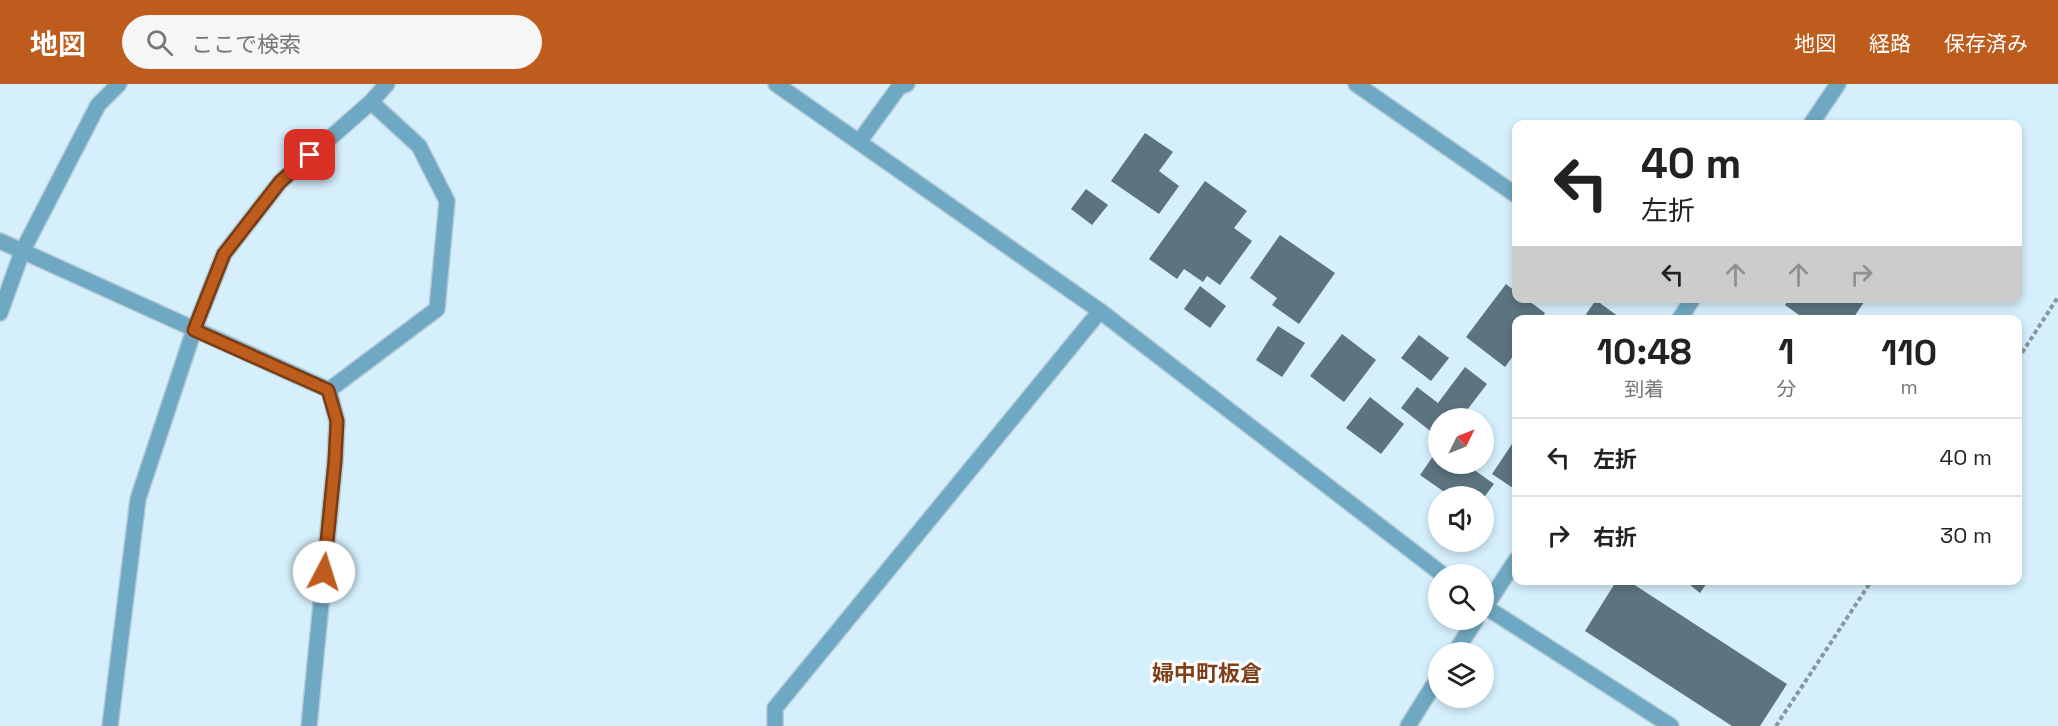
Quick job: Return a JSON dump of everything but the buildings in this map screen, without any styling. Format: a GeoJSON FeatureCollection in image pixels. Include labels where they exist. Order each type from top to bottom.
{"type":"FeatureCollection","features":[{"type":"Feature","properties":{"kind":"street"},"geometry":{"type":"LineString","coordinates":[[0,313],[22,252],[98,105],[119,84]]}},
{"type":"Feature","properties":{"kind":"street"},"geometry":{"type":"LineString","coordinates":[[110,726],[138,499],[194,330],[224,254],[280,182],[387,84]]}},
{"type":"Feature","properties":{"kind":"street"},"geometry":{"type":"LineString","coordinates":[[776,84],[1100,311],[1429,564]]}},
{"type":"Feature","properties":{"kind":"street"},"geometry":{"type":"LineString","coordinates":[[859,142],[899,87],[907,84]]}},
{"type":"Feature","properties":{"kind":"street"},"geometry":{"type":"LineString","coordinates":[[1356,84],[1512,192]]}},
{"type":"Feature","properties":{"kind":"street"},"geometry":{"type":"LineString","coordinates":[[1814,120],[1838,84]]}},
{"type":"Feature","properties":{"kind":"street"},"geometry":{"type":"LineString","coordinates":[[328,390],[437,309],[447,201],[419,146],[370,102]]}},
{"type":"Feature","properties":{"kind":"street"},"geometry":{"type":"LineString","coordinates":[[0,241],[328,390],[337,421],[335,461],[309,726]]}},
{"type":"Feature","properties":{"kind":"street"},"geometry":{"type":"LineString","coordinates":[[775,726],[775,708],[1100,311]]}},
{"type":"Feature","properties":{"kind":"street"},"geometry":{"type":"LineString","coordinates":[[1494,592],[1512,566]]}},
{"type":"Feature","properties":{"kind":"street"},"geometry":{"type":"LineString","coordinates":[[1494,617],[1671,726]]}},
{"type":"Feature","properties":{"kind":"street"},"geometry":{"type":"LineString","coordinates":[[1408,726],[1428,694]]}},
{"type":"Feature","properties":{"kind":"path"},"geometry":{"type":"LineString","coordinates":[[2022,353],[2058,297]]}},
{"type":"Feature","properties":{"kind":"path"},"geometry":{"type":"LineString","coordinates":[[1776,726],[1869,585]]}},
{"type":"Feature","properties":{"kind":"district","name":"婦中町板倉"},"geometry":{"type":"Point","coordinates":[1207,673]}},
{"type":"Feature","properties":{"kind":"route"},"geometry":{"type":"LineString","coordinates":[[310,155],[280,182],[224,254],[194,330],[328,390],[337,421],[324,572]]}}]}
